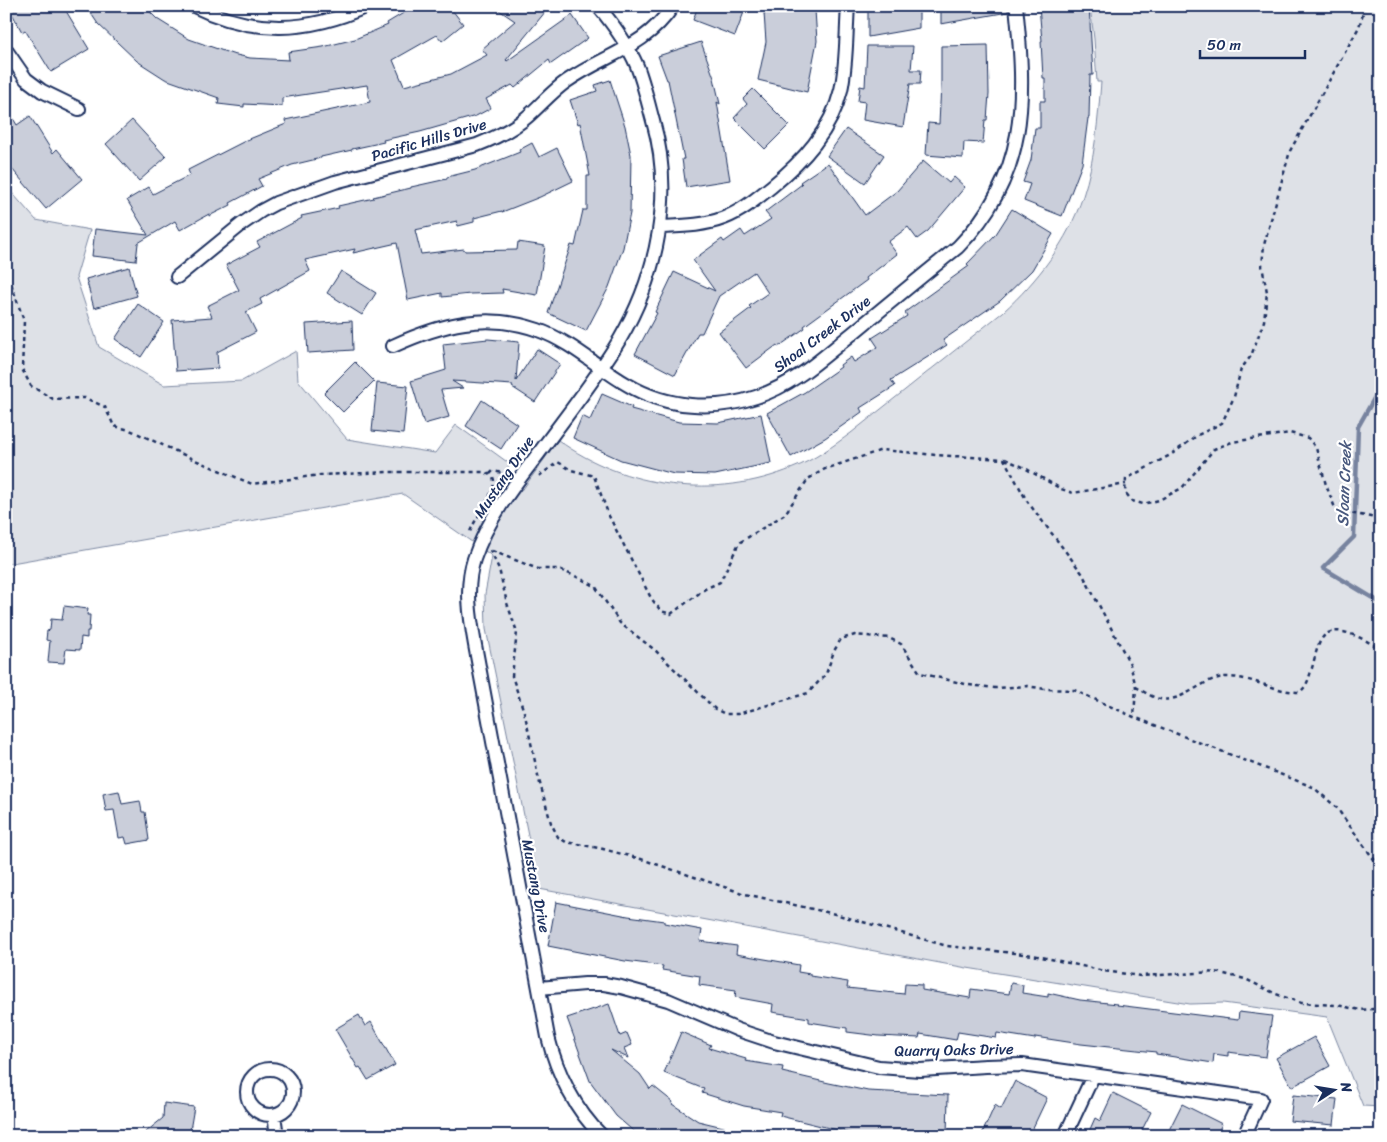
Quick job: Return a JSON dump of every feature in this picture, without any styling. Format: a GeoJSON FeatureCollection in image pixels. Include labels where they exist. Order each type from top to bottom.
{"type":"FeatureCollection","features":[{"type":"Feature","properties":{"kind":"street"},"geometry":{"type":"LineString","coordinates":[[194,6],[230,21],[272,27],[293,27],[333,20],[367,6]]}},
{"type":"Feature","properties":{"kind":"street","name":"Mustang Drive"},"geometry":{"type":"LineString","coordinates":[[598,6],[628,48],[637,67],[658,136],[662,179],[660,226],[646,280],[633,314],[602,367],[496,514],[486,548],[474,559],[470,577],[470,616],[553,1055],[559,1071],[582,1111],[602,1136]]}},
{"type":"Feature","properties":{"kind":"street","name":"Pacific Hills Drive"},"geometry":{"type":"LineString","coordinates":[[177,277],[242,224],[268,207],[313,189],[477,145],[496,138],[529,116],[552,92],[568,80],[647,36],[664,19],[673,6]]}},
{"type":"Feature","properties":{"kind":"street"},"geometry":{"type":"LineString","coordinates":[[660,226],[691,226],[707,223],[737,212],[754,201],[804,157],[825,127],[841,89],[848,6]]}},
{"type":"Feature","properties":{"kind":"street","name":"Shoal Creek Drive"},"geometry":{"type":"LineString","coordinates":[[393,346],[421,333],[446,325],[484,321],[522,326],[553,336],[628,385],[646,394],[679,403],[708,406],[757,397],[796,378],[958,247],[974,231],[1000,191],[1015,148],[1019,120],[1022,62],[1016,6]]}},
{"type":"Feature","properties":{"kind":"street"},"geometry":{"type":"LineString","coordinates":[[6,50],[26,79],[42,91],[79,109]]}},
{"type":"Feature","properties":{"kind":"street","name":"Quarry Oaks Drive"},"geometry":{"type":"LineString","coordinates":[[539,988],[585,984],[604,984],[621,987],[668,1000],[738,1030],[774,1042],[879,1067],[920,1070],[1022,1065],[1261,1100],[1244,1136]]}},
{"type":"Feature","properties":{"kind":"street"},"geometry":{"type":"LineString","coordinates":[[1065,1136],[1093,1076]]}},
{"type":"Feature","properties":{"kind":"street"},"geometry":{"type":"LineString","coordinates":[[274,1115],[277,1136]]}},
{"type":"Feature","properties":{"kind":"path"},"geometry":{"type":"LineString","coordinates":[[1365,6],[1359,27],[1290,151],[1264,244],[1262,266],[1267,292],[1264,321],[1251,356],[1241,369],[1234,398],[1222,423],[1198,435],[1172,454],[1126,479],[1124,492],[1132,501],[1144,504],[1159,500],[1182,488],[1214,449],[1232,442],[1290,433],[1308,438],[1316,448],[1326,485],[1335,508],[1345,512],[1381,519]]}},
{"type":"Feature","properties":{"kind":"path"},"geometry":{"type":"LineString","coordinates":[[6,269],[24,321],[22,369],[31,386],[53,399],[85,398],[105,407],[114,426],[130,430],[252,484],[321,475],[389,472],[480,472],[490,474],[494,477],[495,485],[473,523],[468,536],[486,548],[538,569],[558,569],[595,586],[620,624],[656,651],[715,709],[726,714],[738,714],[808,693],[826,674],[840,639],[855,635],[889,638],[901,644],[920,673],[938,679],[995,688],[1028,686],[1045,689],[1074,690],[1134,717],[1313,787],[1336,807],[1373,858],[1381,866]]}},
{"type":"Feature","properties":{"kind":"path"},"geometry":{"type":"LineString","coordinates":[[536,478],[558,462],[571,470],[594,476],[609,516],[651,598],[661,611],[672,614],[705,589],[720,582],[739,543],[785,514],[808,479],[825,469],[882,450],[1004,459],[1023,467],[1061,490],[1073,493],[1126,484]]}},
{"type":"Feature","properties":{"kind":"path"},"geometry":{"type":"LineString","coordinates":[[1004,459],[1027,500],[1082,573],[1130,664],[1136,687],[1134,717]]}},
{"type":"Feature","properties":{"kind":"path"},"geometry":{"type":"LineString","coordinates":[[490,474],[493,471],[505,472],[518,481]]}},
{"type":"Feature","properties":{"kind":"path"},"geometry":{"type":"LineString","coordinates":[[486,548],[499,569],[507,603],[517,632],[512,676],[525,715],[550,824],[558,837],[566,842],[641,859],[745,894],[836,914],[947,946],[1033,955],[1104,971],[1141,976],[1216,972],[1245,979],[1276,994],[1301,1003],[1337,1004],[1360,1010],[1374,1010],[1381,1005]]}},
{"type":"Feature","properties":{"kind":"path"},"geometry":{"type":"LineString","coordinates":[[1136,687],[1159,699],[1173,699],[1213,678],[1227,677],[1246,680],[1287,692],[1300,692],[1306,686],[1319,644],[1325,634],[1335,631],[1351,633],[1381,649]]}},
{"type":"Feature","properties":{"kind":"shaded area"},"geometry":{"type":"Polygon","coordinates":[[[1090,6],[1381,6],[1381,308],[1377,314],[1381,339],[1381,1107],[1363,1106],[1327,1017],[1223,1003],[1190,1004],[967,968],[539,889],[486,629],[485,594],[492,556],[403,494],[6,564],[6,186],[36,220],[90,230],[76,277],[99,347],[164,385],[242,381],[296,351],[298,380],[347,439],[435,453],[456,425],[510,464],[503,474],[523,489],[558,440],[584,457],[612,470],[641,479],[702,486],[733,484],[764,478],[801,465],[837,443],[1003,312],[1040,273],[1060,244],[1077,213],[1087,182],[1093,154],[1101,82],[1097,82],[1090,6]]]}},
{"type":"Feature","properties":{"kind":"building"},"geometry":{"type":"Polygon","coordinates":[[[8,6],[63,6],[89,49],[51,72],[25,30],[22,32],[8,6]]]}},
{"type":"Feature","properties":{"kind":"building"},"geometry":{"type":"Polygon","coordinates":[[[86,6],[144,6],[157,19],[189,39],[232,54],[250,58],[289,60],[288,52],[323,47],[355,39],[388,25],[387,23],[415,6],[449,6],[463,24],[442,41],[437,35],[393,60],[404,86],[451,74],[487,55],[482,49],[515,21],[493,6],[550,6],[507,61],[572,15],[588,38],[551,64],[549,60],[515,88],[512,85],[486,99],[491,108],[476,116],[292,165],[258,179],[262,186],[230,203],[231,205],[209,216],[209,214],[180,230],[175,221],[138,243],[136,261],[92,256],[95,229],[148,235],[127,200],[149,187],[153,194],[190,175],[188,170],[247,140],[286,124],[285,120],[370,102],[367,85],[282,98],[282,106],[244,104],[244,107],[218,104],[219,98],[165,79],[137,61],[98,24],[86,6]]]}},
{"type":"Feature","properties":{"kind":"building"},"geometry":{"type":"Polygon","coordinates":[[[698,6],[730,6],[744,12],[735,36],[693,20],[698,6]]]}},
{"type":"Feature","properties":{"kind":"building"},"geometry":{"type":"Polygon","coordinates":[[[868,6],[919,6],[919,28],[868,37],[868,6]]]}},
{"type":"Feature","properties":{"kind":"building"},"geometry":{"type":"Polygon","coordinates":[[[941,6],[1008,6],[1008,12],[941,24],[941,6]]]}},
{"type":"Feature","properties":{"kind":"building"},"geometry":{"type":"Polygon","coordinates":[[[1039,6],[1089,6],[1093,75],[1090,75],[1089,118],[1082,164],[1062,216],[1024,201],[1030,184],[1023,182],[1031,160],[1035,128],[1040,128],[1040,101],[1045,101],[1039,6]]]}},
{"type":"Feature","properties":{"kind":"building"},"geometry":{"type":"Polygon","coordinates":[[[815,10],[817,41],[807,92],[758,80],[766,42],[764,13],[815,10]]]}},
{"type":"Feature","properties":{"kind":"building"},"geometry":{"type":"Polygon","coordinates":[[[701,42],[714,78],[720,104],[717,102],[730,180],[686,187],[682,159],[684,159],[668,80],[658,56],[701,42]]]}},
{"type":"Feature","properties":{"kind":"building"},"geometry":{"type":"Polygon","coordinates":[[[988,45],[989,94],[983,143],[964,142],[963,158],[926,155],[928,123],[939,124],[941,46],[988,45]]]}},
{"type":"Feature","properties":{"kind":"building"},"geometry":{"type":"Polygon","coordinates":[[[867,46],[913,46],[911,70],[921,70],[920,84],[910,84],[903,127],[863,120],[865,102],[858,101],[860,86],[865,87],[867,46]]]}},
{"type":"Feature","properties":{"kind":"building"},"geometry":{"type":"Polygon","coordinates":[[[610,80],[625,126],[631,155],[630,213],[623,248],[609,287],[586,331],[548,313],[571,245],[575,246],[583,210],[587,210],[587,176],[590,176],[580,123],[578,124],[570,100],[597,91],[595,85],[610,80]]]}},
{"type":"Feature","properties":{"kind":"building"},"geometry":{"type":"Polygon","coordinates":[[[753,89],[789,125],[765,149],[734,118],[747,104],[743,99],[753,89]]]}},
{"type":"Feature","properties":{"kind":"building"},"geometry":{"type":"Polygon","coordinates":[[[6,107],[17,125],[30,116],[53,153],[57,149],[82,179],[46,209],[12,169],[6,173],[6,107]]]}},
{"type":"Feature","properties":{"kind":"building"},"geometry":{"type":"Polygon","coordinates":[[[132,120],[166,157],[139,181],[106,144],[132,120]]]}},
{"type":"Feature","properties":{"kind":"building"},"geometry":{"type":"Polygon","coordinates":[[[846,129],[884,155],[865,183],[827,156],[846,129]]]}},
{"type":"Feature","properties":{"kind":"building"},"geometry":{"type":"Polygon","coordinates":[[[532,143],[539,157],[557,148],[573,181],[502,212],[474,218],[474,222],[458,226],[457,221],[415,230],[421,254],[464,249],[465,251],[517,250],[518,242],[545,246],[537,295],[502,289],[503,293],[442,297],[442,293],[408,300],[397,243],[353,253],[355,249],[305,260],[310,271],[260,299],[262,304],[246,312],[256,332],[217,352],[218,368],[176,371],[172,320],[212,317],[207,306],[239,290],[226,265],[260,247],[257,242],[302,218],[301,216],[339,208],[338,206],[447,179],[447,177],[475,170],[520,152],[519,150],[532,143]]]}},
{"type":"Feature","properties":{"kind":"building"},"geometry":{"type":"Polygon","coordinates":[[[923,161],[949,183],[954,177],[965,187],[928,231],[917,239],[908,227],[888,242],[897,254],[866,278],[867,280],[778,347],[777,345],[746,368],[719,332],[751,308],[749,306],[768,293],[754,272],[719,296],[702,333],[698,333],[675,375],[635,354],[657,313],[655,312],[674,272],[715,291],[693,260],[722,239],[724,242],[741,230],[745,236],[771,219],[765,212],[802,184],[800,182],[828,163],[865,215],[897,191],[923,161]]]}},
{"type":"Feature","properties":{"kind":"building"},"geometry":{"type":"Polygon","coordinates":[[[1012,209],[1053,234],[1032,270],[1000,301],[943,340],[947,345],[891,380],[895,386],[860,408],[862,412],[825,438],[791,457],[767,413],[805,392],[841,367],[840,365],[851,357],[854,362],[878,347],[872,338],[907,316],[905,312],[969,266],[967,264],[996,234],[1012,209]]]}},
{"type":"Feature","properties":{"kind":"building"},"geometry":{"type":"Polygon","coordinates":[[[129,267],[137,296],[94,308],[86,279],[129,267]]]}},
{"type":"Feature","properties":{"kind":"building"},"geometry":{"type":"Polygon","coordinates":[[[341,271],[376,293],[362,315],[327,293],[341,271]]]}},
{"type":"Feature","properties":{"kind":"building"},"geometry":{"type":"Polygon","coordinates":[[[138,304],[164,322],[141,357],[115,339],[138,304]]]}},
{"type":"Feature","properties":{"kind":"building"},"geometry":{"type":"Polygon","coordinates":[[[352,321],[353,350],[308,353],[306,324],[352,321]]]}},
{"type":"Feature","properties":{"kind":"building"},"geometry":{"type":"Polygon","coordinates":[[[488,339],[519,342],[516,381],[537,349],[560,364],[535,402],[512,387],[513,385],[452,381],[463,388],[441,390],[449,417],[424,424],[411,381],[446,370],[443,344],[488,339]]]}},
{"type":"Feature","properties":{"kind":"building"},"geometry":{"type":"Polygon","coordinates":[[[355,362],[374,381],[343,412],[324,393],[355,362]]]}},
{"type":"Feature","properties":{"kind":"building"},"geometry":{"type":"Polygon","coordinates":[[[377,383],[408,386],[403,434],[372,431],[377,383]]]}},
{"type":"Feature","properties":{"kind":"building"},"geometry":{"type":"Polygon","coordinates":[[[602,394],[632,407],[631,409],[679,422],[718,423],[761,414],[771,463],[715,475],[674,474],[621,460],[573,438],[582,416],[590,420],[602,394]]]}},
{"type":"Feature","properties":{"kind":"building"},"geometry":{"type":"Polygon","coordinates":[[[482,400],[517,424],[501,449],[466,426],[482,400]]]}},
{"type":"Feature","properties":{"kind":"building"},"geometry":{"type":"Polygon","coordinates":[[[64,606],[88,609],[87,615],[90,615],[87,638],[81,637],[80,650],[66,649],[64,663],[48,662],[50,641],[46,640],[47,631],[50,630],[51,619],[62,620],[64,606]]]}},
{"type":"Feature","properties":{"kind":"building"},"geometry":{"type":"Polygon","coordinates":[[[119,791],[122,804],[140,801],[142,812],[145,812],[149,840],[127,844],[125,837],[119,838],[114,810],[106,811],[103,794],[119,791]]]}},
{"type":"Feature","properties":{"kind":"building"},"geometry":{"type":"Polygon","coordinates":[[[556,902],[664,921],[664,923],[702,930],[700,941],[737,946],[736,954],[799,965],[798,972],[810,974],[810,976],[848,982],[847,988],[904,994],[905,984],[922,985],[922,990],[970,998],[971,989],[1009,994],[1011,983],[1023,985],[1022,993],[1048,997],[1048,993],[1080,1000],[1238,1020],[1239,1012],[1272,1016],[1266,1057],[1228,1052],[1228,1056],[1214,1054],[1213,1063],[1156,1054],[1156,1052],[997,1033],[996,1038],[958,1032],[956,1040],[920,1034],[919,1038],[847,1032],[847,1028],[809,1022],[809,1018],[772,1012],[773,1004],[735,997],[736,990],[699,985],[700,976],[662,970],[663,966],[625,961],[548,946],[556,902]]]}},
{"type":"Feature","properties":{"kind":"building"},"geometry":{"type":"Polygon","coordinates":[[[609,1004],[620,1036],[627,1033],[632,1045],[624,1048],[628,1058],[611,1050],[640,1074],[650,1089],[653,1086],[673,1102],[672,1104],[698,1121],[740,1131],[739,1136],[639,1136],[616,1116],[590,1081],[567,1018],[609,1004]]]}},
{"type":"Feature","properties":{"kind":"building"},"geometry":{"type":"Polygon","coordinates":[[[359,1015],[365,1026],[371,1022],[395,1065],[368,1080],[360,1067],[358,1068],[335,1029],[359,1015]]]}},
{"type":"Feature","properties":{"kind":"building"},"geometry":{"type":"Polygon","coordinates":[[[681,1032],[711,1045],[709,1048],[746,1059],[745,1061],[783,1067],[782,1072],[868,1091],[948,1095],[947,1136],[862,1136],[780,1116],[781,1112],[744,1106],[702,1093],[704,1089],[664,1073],[681,1032]]]}},
{"type":"Feature","properties":{"kind":"building"},"geometry":{"type":"Polygon","coordinates":[[[1314,1037],[1330,1066],[1292,1087],[1276,1058],[1314,1037]]]}},
{"type":"Feature","properties":{"kind":"building"},"geometry":{"type":"Polygon","coordinates":[[[1015,1081],[1047,1098],[1029,1136],[981,1136],[995,1105],[1001,1109],[1015,1081]]]}},
{"type":"Feature","properties":{"kind":"building"},"geometry":{"type":"Polygon","coordinates":[[[1113,1093],[1151,1112],[1139,1136],[1087,1136],[1095,1118],[1100,1121],[1113,1093]]]}},
{"type":"Feature","properties":{"kind":"building"},"geometry":{"type":"Polygon","coordinates":[[[1293,1095],[1337,1099],[1334,1125],[1290,1121],[1293,1095]]]}},
{"type":"Feature","properties":{"kind":"building"},"geometry":{"type":"Polygon","coordinates":[[[164,1103],[194,1107],[189,1136],[141,1136],[163,1118],[164,1103]]]}},
{"type":"Feature","properties":{"kind":"building"},"geometry":{"type":"Polygon","coordinates":[[[1182,1104],[1222,1124],[1216,1136],[1166,1136],[1182,1104]]]}},
{"type":"Feature","properties":{"kind":"waterway","name":"Sloan Creek"},"geometry":{"type":"LineString","coordinates":[[1381,386],[1358,427],[1354,537],[1323,568],[1381,603]]}}]}
